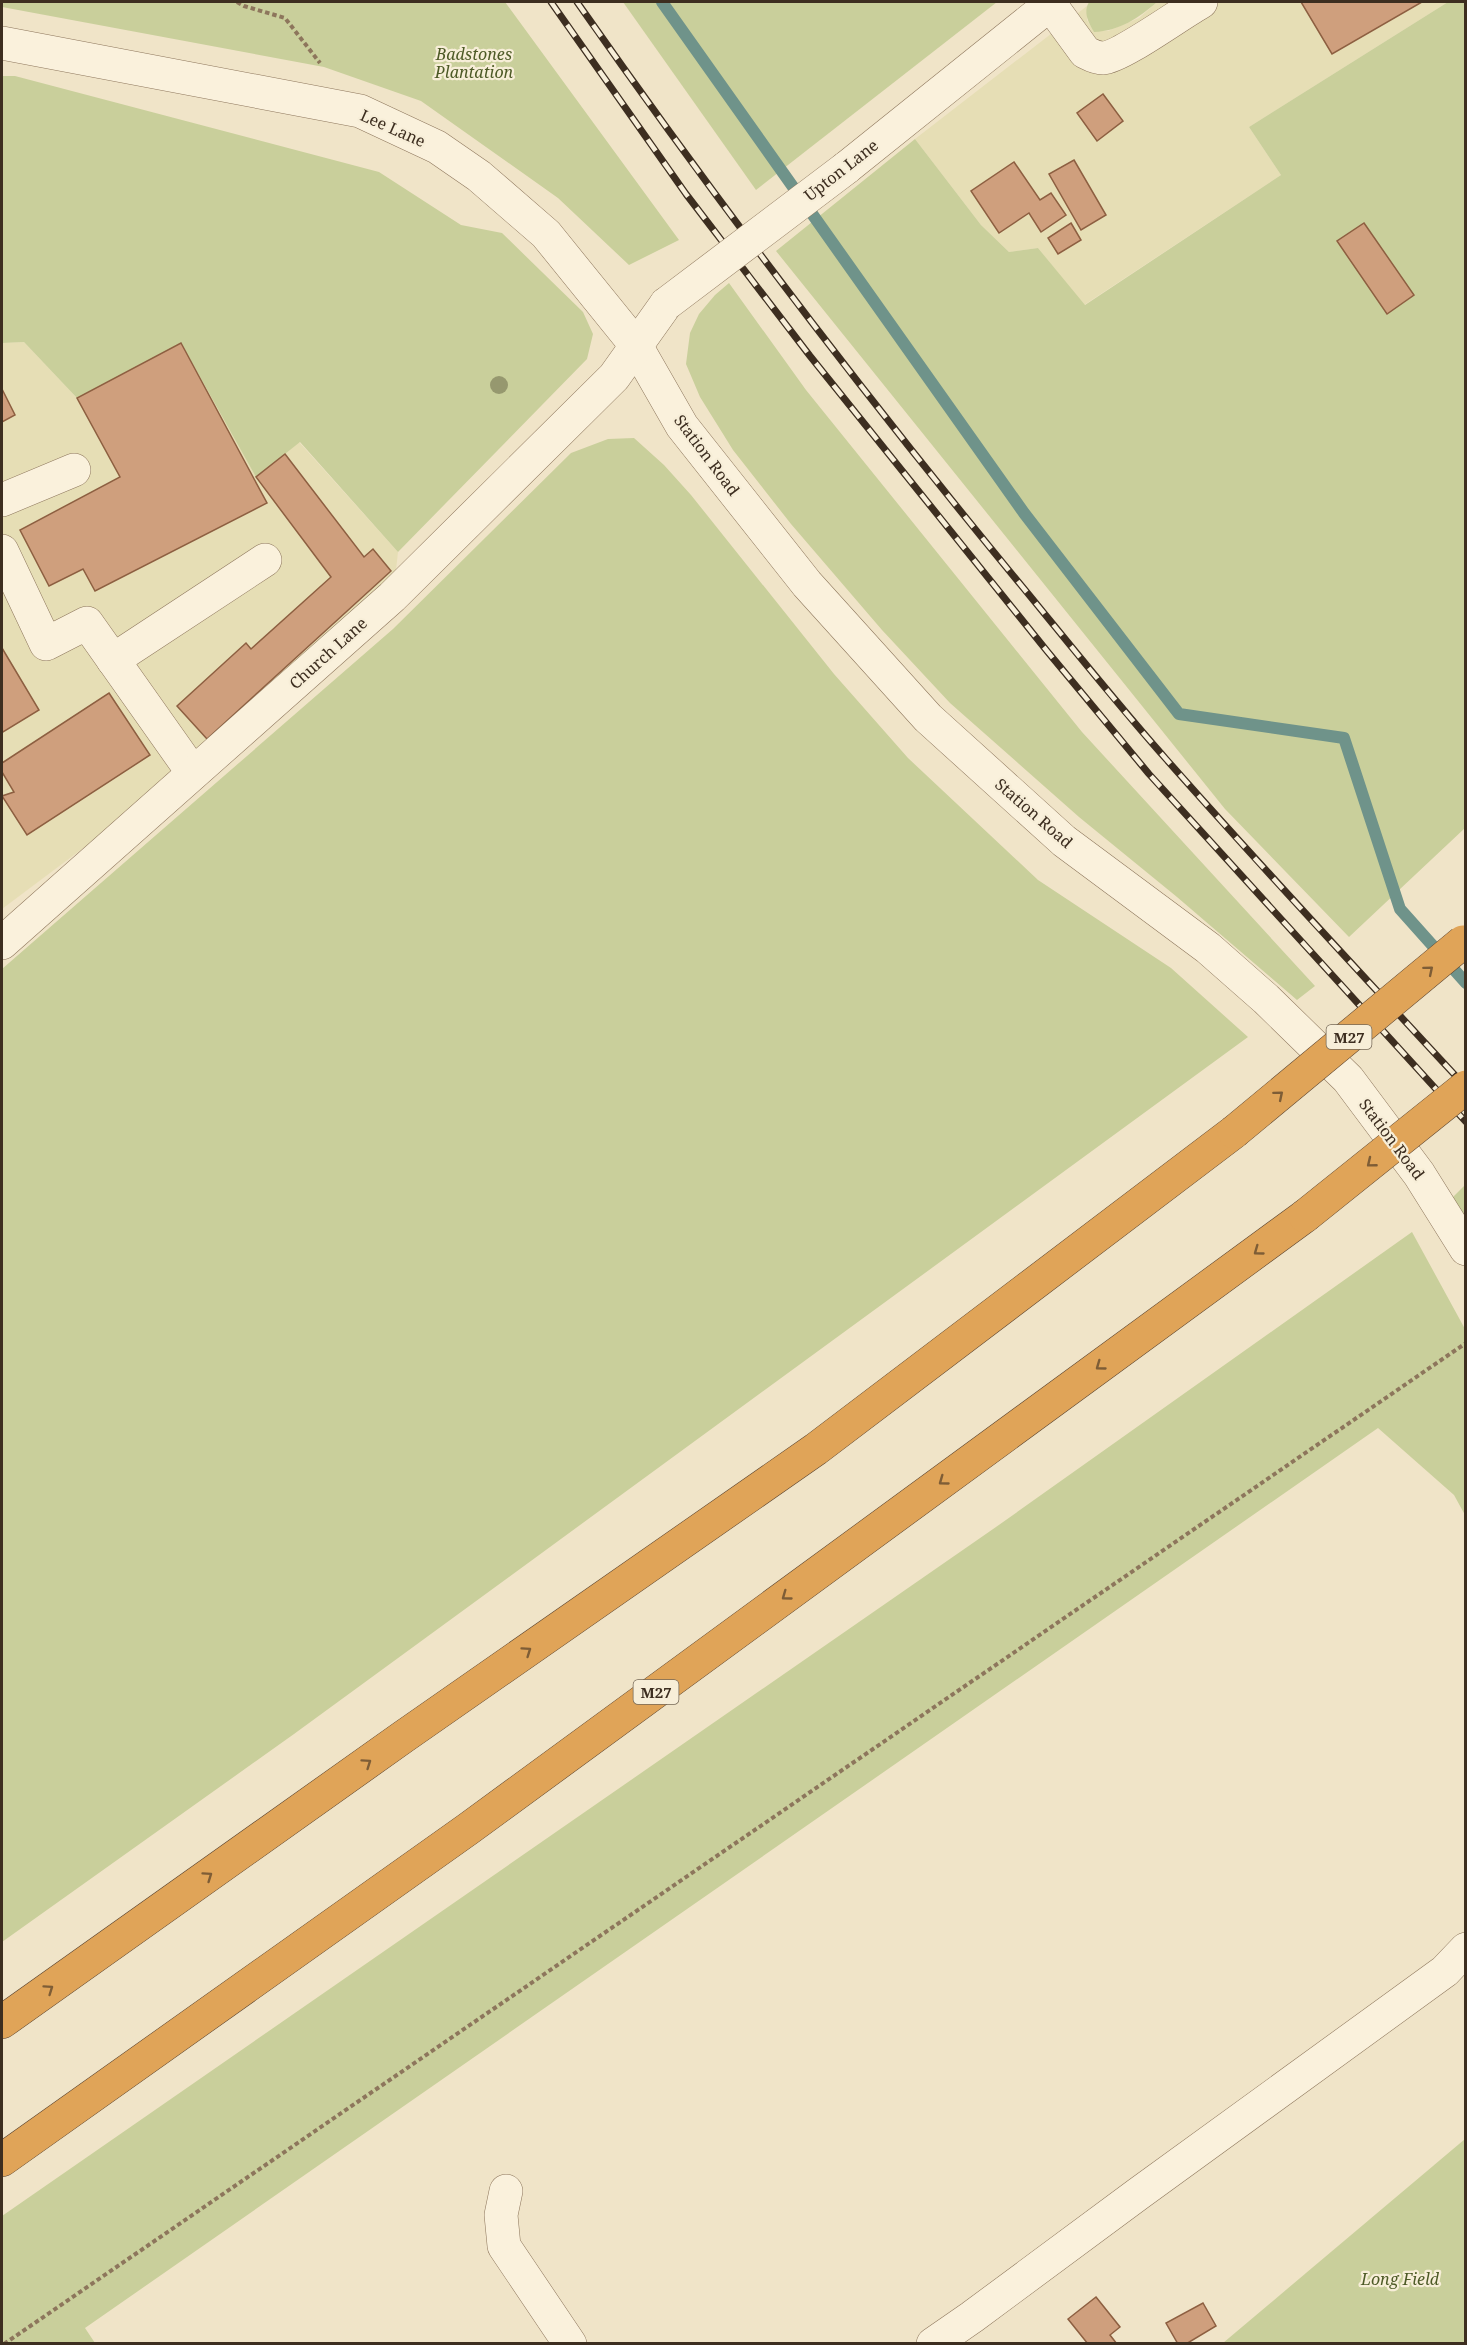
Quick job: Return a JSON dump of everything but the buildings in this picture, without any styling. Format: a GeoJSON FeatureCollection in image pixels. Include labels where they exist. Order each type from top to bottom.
{"type":"FeatureCollection","features":[{"type":"Feature","properties":{"kind":"highway","name":"M27"},"geometry":{"type":"LineString","coordinates":[[2,2022],[413,1730],[816,1449],[1234,1132],[1465,940]]}},
{"type":"Feature","properties":{"kind":"highway","name":"M27"},"geometry":{"type":"LineString","coordinates":[[2,2160],[468,1829],[1305,1216],[1466,1087]]}},
{"type":"Feature","properties":{"kind":"street"},"geometry":{"type":"LineString","coordinates":[[1051,3],[1085,52],[1093,57],[1105,58],[1135,44],[1201,2]]}},
{"type":"Feature","properties":{"kind":"street","name":"Upton Lane"},"geometry":{"type":"LineString","coordinates":[[635,344],[666,304],[846,168],[1051,3]]}},
{"type":"Feature","properties":{"kind":"street","name":"Lee Lane"},"geometry":{"type":"LineString","coordinates":[[2,43],[360,111],[437,147],[479,176],[546,234],[635,344]]}},
{"type":"Feature","properties":{"kind":"street","name":"Church Lane"},"geometry":{"type":"LineString","coordinates":[[2,943],[392,597],[614,377],[635,344]]}},
{"type":"Feature","properties":{"kind":"street","name":"Station Road"},"geometry":{"type":"LineString","coordinates":[[635,344],[682,426],[807,584],[928,718],[1064,841],[1208,948],[1266,999],[1348,1079],[1419,1174],[1466,1249]]}},
{"type":"Feature","properties":{"kind":"street"},"geometry":{"type":"LineString","coordinates":[[2,500],[74,470]]}},
{"type":"Feature","properties":{"kind":"street"},"geometry":{"type":"LineString","coordinates":[[2,551],[46,644],[87,623],[193,773]]}},
{"type":"Feature","properties":{"kind":"street"},"geometry":{"type":"LineString","coordinates":[[113,660],[265,560]]}},
{"type":"Feature","properties":{"kind":"street"},"geometry":{"type":"LineString","coordinates":[[933,2343],[972,2318],[1445,1971],[1466,1949]]}},
{"type":"Feature","properties":{"kind":"street"},"geometry":{"type":"LineString","coordinates":[[506,2191],[501,2216],[504,2246],[570,2343]]}},
{"type":"Feature","properties":{"kind":"path"},"geometry":{"type":"LineString","coordinates":[[237,2],[285,18],[360,111]]}},
{"type":"Feature","properties":{"kind":"path"},"geometry":{"type":"LineString","coordinates":[[4,2343],[1466,1343]]}},
{"type":"Feature","properties":{"kind":"shaded area"},"geometry":{"type":"Polygon","coordinates":[[[1157,2],[1448,2],[1249,127],[1281,175],[1084,305],[1038,248],[1009,252],[981,225],[915,139],[1087,6],[1087,20],[1094,31],[1108,31],[1139,18],[1157,2]]]}},
{"type":"Feature","properties":{"kind":"shaded area"},"geometry":{"type":"Polygon","coordinates":[[[24,342],[77,398],[181,343],[256,476],[299,442],[398,552],[396,570],[389,580],[126,816],[2,909],[2,343],[24,342]]]}},
{"type":"Feature","properties":{"kind":"green space","name":"Badstones Plantation"},"geometry":{"type":"Polygon","coordinates":[[[2,2],[505,2],[679,240],[629,265],[558,198],[421,101],[324,67],[2,7],[2,2]]]}},
{"type":"Feature","properties":{"kind":"green space"},"geometry":{"type":"Polygon","coordinates":[[[623,2],[997,2],[756,190],[623,2]]]}},
{"type":"Feature","properties":{"kind":"green space"},"geometry":{"type":"Polygon","coordinates":[[[1089,2],[1157,2],[1128,23],[1094,32],[1086,13],[1089,2]]]}},
{"type":"Feature","properties":{"kind":"green space"},"geometry":{"type":"Polygon","coordinates":[[[1448,2],[1465,2],[1465,828],[1349,937],[1225,809],[776,251],[915,139],[981,225],[1009,252],[1038,248],[1085,305],[1281,175],[1249,127],[1448,2]]]}},
{"type":"Feature","properties":{"kind":"green space"},"geometry":{"type":"Polygon","coordinates":[[[2,76],[15,76],[379,172],[461,225],[502,233],[583,312],[593,334],[587,359],[398,552],[300,442],[256,477],[181,343],[77,398],[24,342],[2,343],[2,76]]]}},
{"type":"Feature","properties":{"kind":"green space"},"geometry":{"type":"Polygon","coordinates":[[[729,283],[806,390],[1082,732],[1315,986],[1297,1000],[1079,817],[950,703],[882,630],[791,524],[733,450],[700,397],[686,364],[690,333],[699,314],[729,283]]]}},
{"type":"Feature","properties":{"kind":"green space"},"geometry":{"type":"Polygon","coordinates":[[[634,438],[664,465],[691,495],[834,674],[908,758],[1038,880],[1171,968],[1248,1037],[294,1734],[2,1942],[2,969],[393,629],[571,453],[608,439],[634,438]]]}},
{"type":"Feature","properties":{"kind":"green space"},"geometry":{"type":"Polygon","coordinates":[[[1465,1185],[1465,1222],[1451,1199],[1465,1185]]]}},
{"type":"Feature","properties":{"kind":"green space"},"geometry":{"type":"Polygon","coordinates":[[[1412,1232],[1465,1329],[1465,1515],[1454,1495],[1378,1428],[85,2328],[95,2343],[2,2343],[2,2216],[996,1527],[1412,1232]]]}},
{"type":"Feature","properties":{"kind":"green space","name":"Long Field"},"geometry":{"type":"Polygon","coordinates":[[[1465,2139],[1465,2343],[1223,2343],[1465,2139]]]}},
{"type":"Feature","properties":{"kind":"waterway"},"geometry":{"type":"LineString","coordinates":[[662,2],[1024,513],[1179,714],[1344,738],[1400,909],[1466,983]]}},
{"type":"Feature","properties":{"kind":"railway"},"geometry":{"type":"LineString","coordinates":[[551,2],[686,194],[810,356],[1047,651],[1149,774],[1466,1122]]}},
{"type":"Feature","properties":{"kind":"railway"},"geometry":{"type":"LineString","coordinates":[[577,2],[686,154],[798,304],[912,451],[1080,658],[1203,800],[1466,1087]]}}]}
